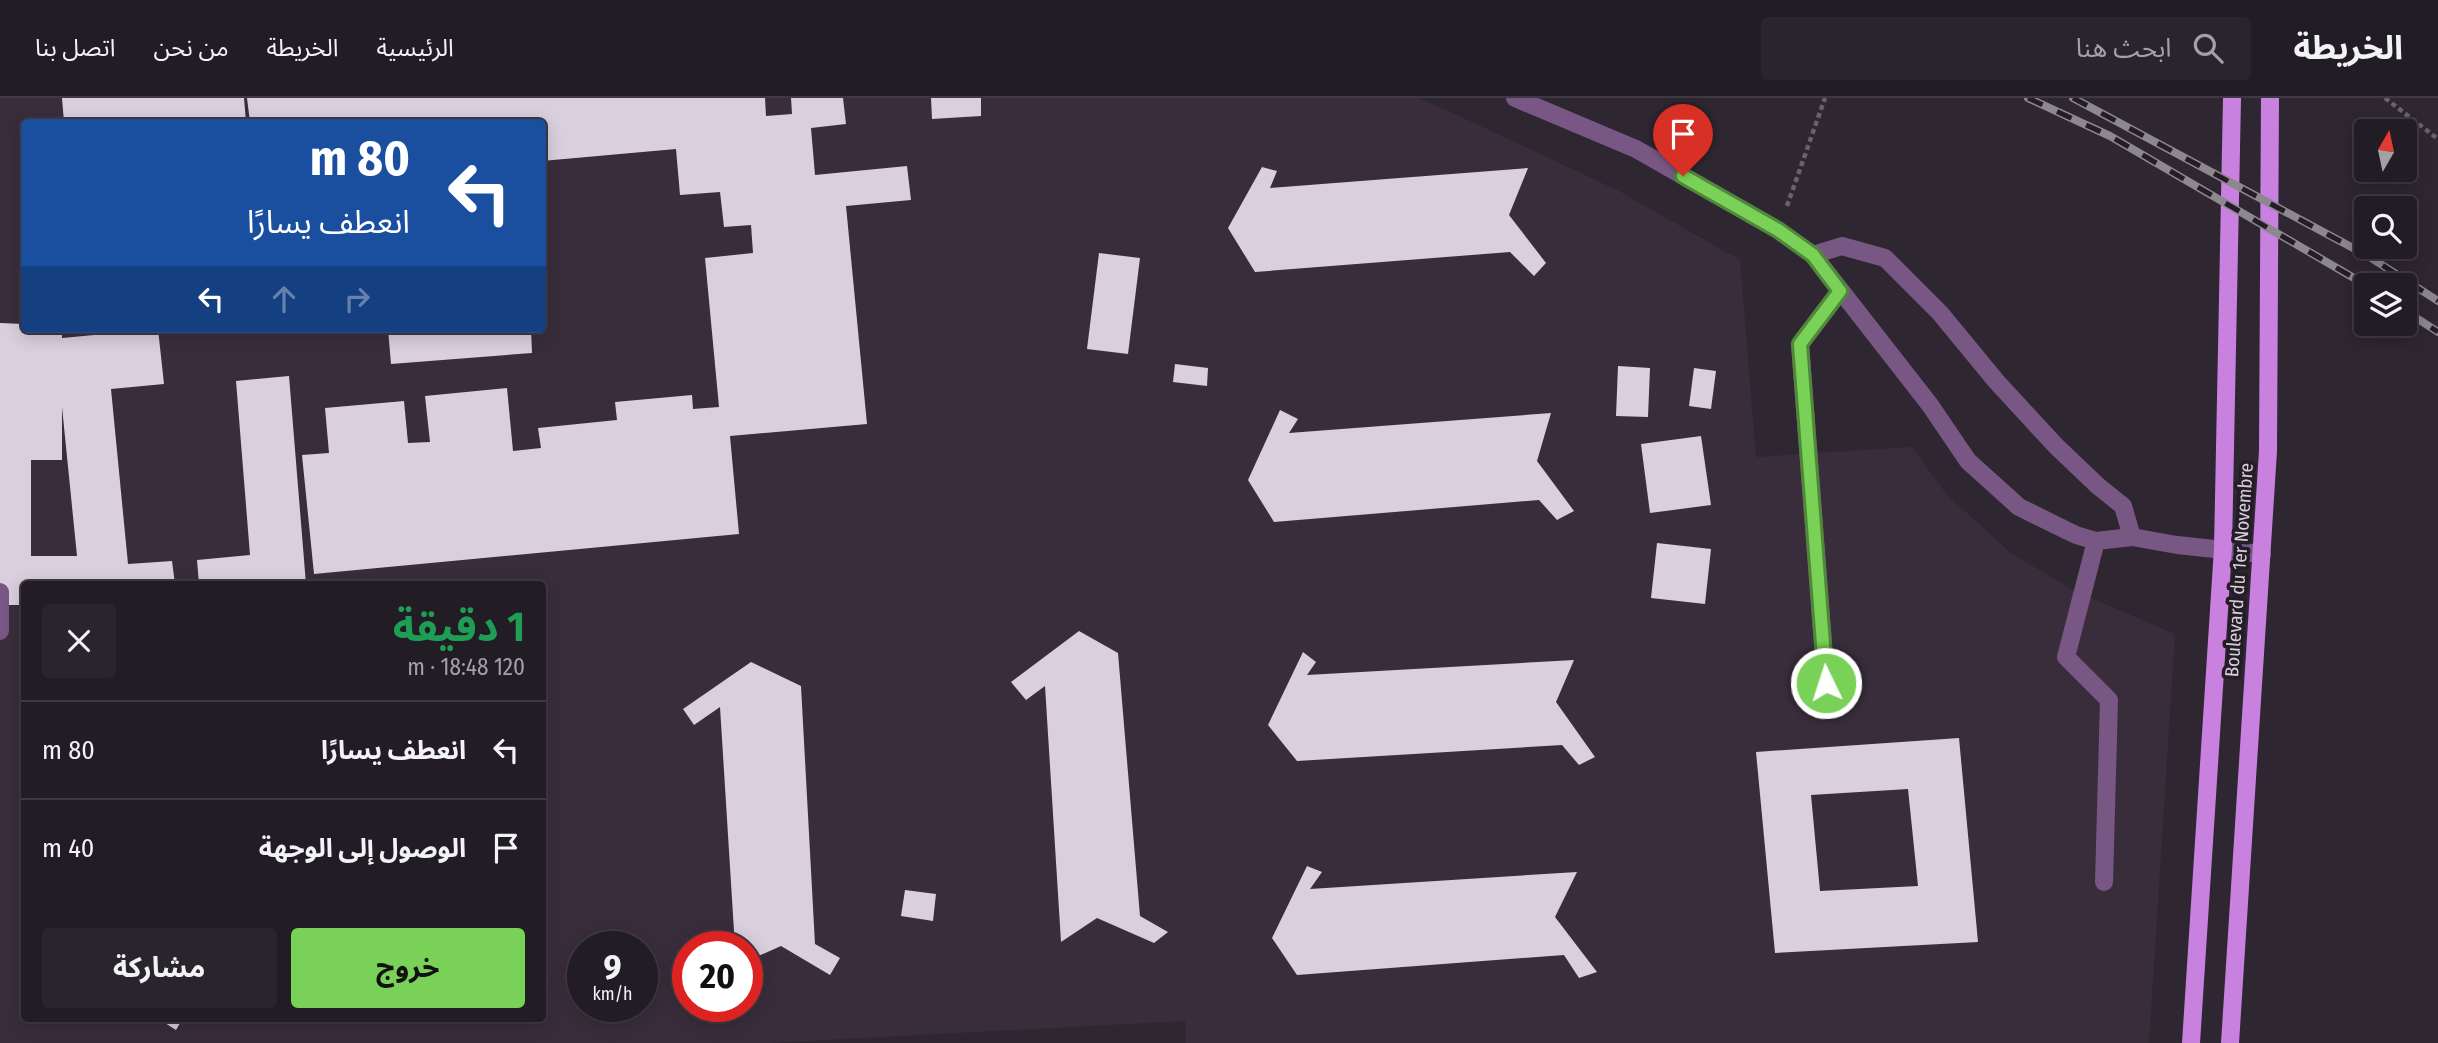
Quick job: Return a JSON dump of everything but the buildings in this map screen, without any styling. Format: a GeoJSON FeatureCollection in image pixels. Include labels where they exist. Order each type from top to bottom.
{"type":"FeatureCollection","features":[{"type":"Feature","properties":{"kind":"main road","name":"Boulevard du 1er Novembre"},"geometry":{"type":"LineString","coordinates":[[2191,1043],[2223,548],[2232,98]]}},
{"type":"Feature","properties":{"kind":"main road","name":"Boulevard du 1er Novembre"},"geometry":{"type":"LineString","coordinates":[[2230,1043],[2268,451],[2270,98]]}},
{"type":"Feature","properties":{"kind":"lane"},"geometry":{"type":"LineString","coordinates":[[1515,98],[1636,149],[1778,230],[1813,255],[1930,405],[1968,461],[2019,507],[2076,535],[2096,541],[2132,537],[2262,554]]}},
{"type":"Feature","properties":{"kind":"lane"},"geometry":{"type":"LineString","coordinates":[[1813,255],[1842,247],[1885,258],[1940,313],[1996,381],[2056,446],[2123,506],[2132,537]]}},
{"type":"Feature","properties":{"kind":"lane"},"geometry":{"type":"LineString","coordinates":[[1826,683],[1800,344],[1840,291]]}},
{"type":"Feature","properties":{"kind":"lane"},"geometry":{"type":"LineString","coordinates":[[2096,541],[2066,657],[2109,700],[2104,882]]}},
{"type":"Feature","properties":{"kind":"lane"},"geometry":{"type":"LineString","coordinates":[[0,592],[0,631]]}},
{"type":"Feature","properties":{"kind":"path"},"geometry":{"type":"LineString","coordinates":[[1778,230],[1825,98]]}},
{"type":"Feature","properties":{"kind":"path"},"geometry":{"type":"LineString","coordinates":[[2385,98],[2438,139]]}},
{"type":"Feature","properties":{"kind":"shaded area"},"geometry":{"type":"Polygon","coordinates":[[[0,98],[1418,98],[1619,191],[1740,260],[1756,457],[1912,447],[1947,495],[2011,553],[2073,590],[2175,634],[2149,1043],[1186,1043],[1185,1021],[769,1043],[0,1043],[0,98]]]}},
{"type":"Feature","properties":{"kind":"railway"},"geometry":{"type":"LineString","coordinates":[[2028,98],[2110,136],[2354,278]]}},
{"type":"Feature","properties":{"kind":"railway"},"geometry":{"type":"LineString","coordinates":[[2073,98],[2368,256],[2438,301]]}},
{"type":"Feature","properties":{"kind":"railway"},"geometry":{"type":"LineString","coordinates":[[2417,318],[2438,332]]}},
{"type":"Feature","properties":{"kind":"route"},"geometry":{"type":"LineString","coordinates":[[1683,176],[1778,230],[1813,255],[1840,291],[1800,344],[1826,683]]}}]}
